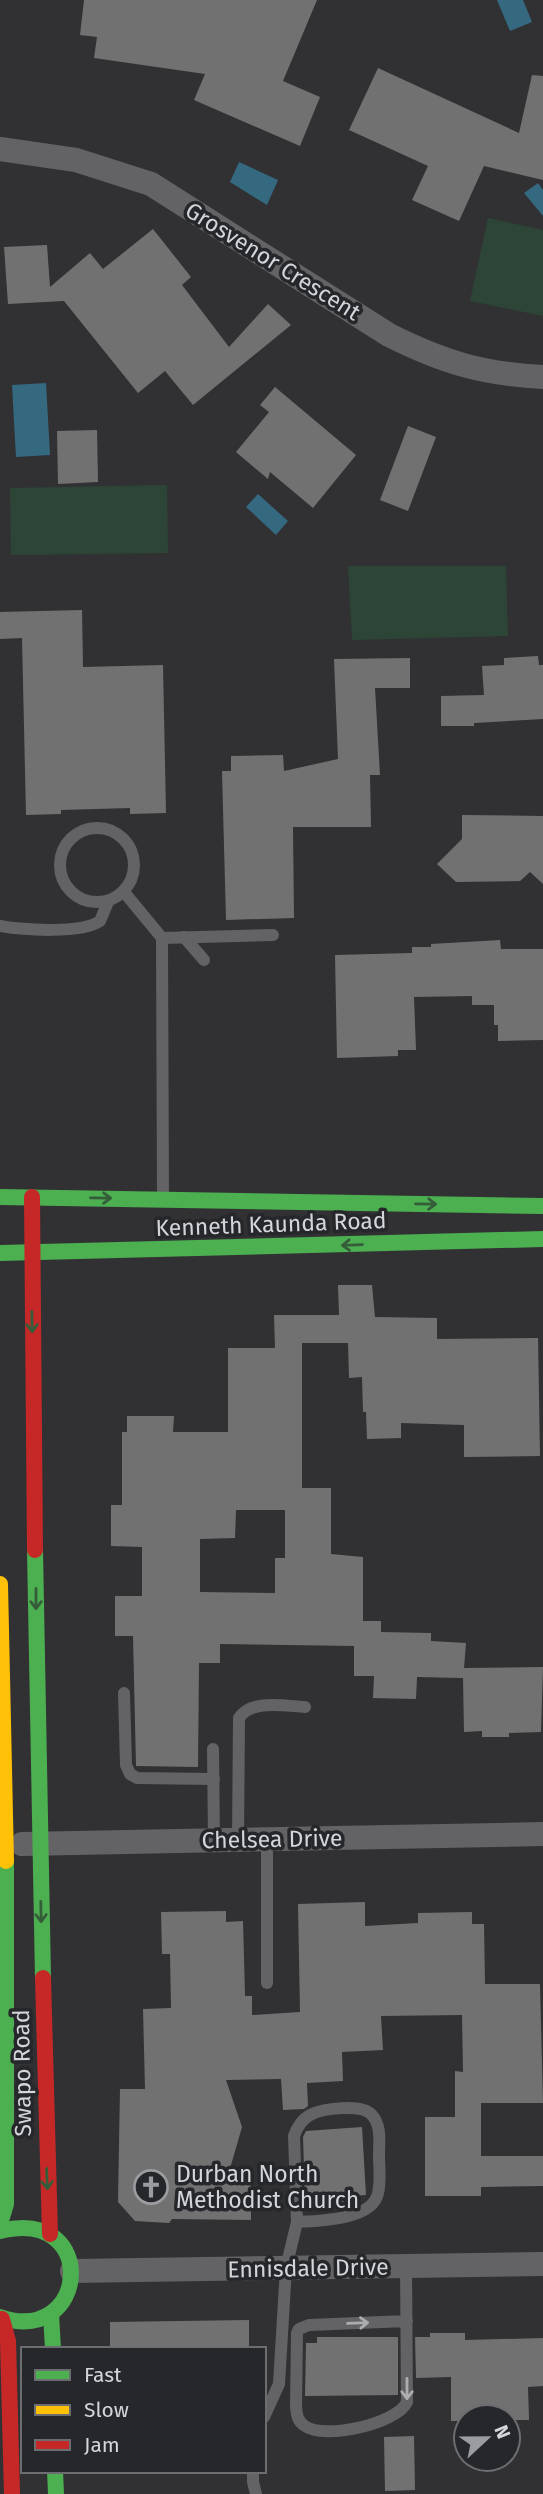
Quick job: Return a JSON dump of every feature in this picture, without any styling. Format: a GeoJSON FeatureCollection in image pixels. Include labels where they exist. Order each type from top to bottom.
{"type":"FeatureCollection","features":[{"type":"Feature","properties":{"kind":"street","name":"Grosvenor Crescent"},"geometry":{"type":"LineString","coordinates":[[0,149],[76,160],[151,184],[389,335],[429,355],[495,373],[543,377]]}},
{"type":"Feature","properties":{"kind":"street","name":"Kenneth Kaunda Road"},"geometry":{"type":"LineString","coordinates":[[0,1197],[543,1206]]}},
{"type":"Feature","properties":{"kind":"street","name":"Swapo Road"},"geometry":{"type":"LineString","coordinates":[[33,1197],[31,1253],[39,1844],[50,2234]]}},
{"type":"Feature","properties":{"kind":"street","name":"Kenneth Kaunda Road"},"geometry":{"type":"LineString","coordinates":[[0,1253],[543,1239]]}},
{"type":"Feature","properties":{"kind":"street","name":"Swapo Road"},"geometry":{"type":"LineString","coordinates":[[0,1584],[6,2204],[0,2224]]}},
{"type":"Feature","properties":{"kind":"street","name":"Chelsea Drive"},"geometry":{"type":"LineString","coordinates":[[3,1845],[543,1834]]}},
{"type":"Feature","properties":{"kind":"street"},"geometry":{"type":"LineString","coordinates":[[0,2231],[15,2226],[33,2226],[50,2234],[65,2250],[72,2271],[67,2295],[51,2314],[27,2323],[1,2318],[8,2341],[12,2494]]}},
{"type":"Feature","properties":{"kind":"street","name":"Ennisdale Drive"},"geometry":{"type":"LineString","coordinates":[[72,2271],[543,2264]]}},
{"type":"Feature","properties":{"kind":"street"},"geometry":{"type":"LineString","coordinates":[[51,2314],[53,2347]]}},
{"type":"Feature","properties":{"kind":"street"},"geometry":{"type":"LineString","coordinates":[[55,2473],[55,2494]]}},
{"type":"Feature","properties":{"kind":"lane"},"geometry":{"type":"LineString","coordinates":[[94,827],[113,830],[127,841],[134,858],[133,876],[124,892],[108,902],[90,903],[74,895],[62,881],[59,863],[64,845],[77,832],[94,827]]}},
{"type":"Feature","properties":{"kind":"lane"},"geometry":{"type":"LineString","coordinates":[[124,892],[162,938],[163,1199]]}},
{"type":"Feature","properties":{"kind":"lane"},"geometry":{"type":"LineString","coordinates":[[0,926],[86,927],[100,921],[108,902]]}},
{"type":"Feature","properties":{"kind":"lane"},"geometry":{"type":"LineString","coordinates":[[162,938],[273,935]]}},
{"type":"Feature","properties":{"kind":"lane"},"geometry":{"type":"LineString","coordinates":[[184,937],[204,960]]}},
{"type":"Feature","properties":{"kind":"lane"},"geometry":{"type":"LineString","coordinates":[[124,1693],[126,1765],[130,1774],[136,1779],[214,1779]]}},
{"type":"Feature","properties":{"kind":"lane"},"geometry":{"type":"LineString","coordinates":[[226,1840],[239,1718],[244,1710],[252,1707],[305,1707]]}},
{"type":"Feature","properties":{"kind":"lane"},"geometry":{"type":"LineString","coordinates":[[214,1749],[214,1779],[226,1840]]}},
{"type":"Feature","properties":{"kind":"lane"},"geometry":{"type":"LineString","coordinates":[[267,1839],[267,1983]]}},
{"type":"Feature","properties":{"kind":"lane"},"geometry":{"type":"LineString","coordinates":[[266,2413],[279,2384],[286,2268],[297,2222],[294,2136],[297,2126],[307,2116],[320,2111],[361,2108],[370,2112],[379,2129],[378,2194],[372,2206],[342,2217],[297,2222]]}},
{"type":"Feature","properties":{"kind":"lane"},"geometry":{"type":"LineString","coordinates":[[406,2266],[407,2321],[407,2402],[402,2412],[360,2428],[311,2430],[302,2425],[296,2407],[299,2329],[309,2325],[407,2321]]}},
{"type":"Feature","properties":{"kind":"lane"},"geometry":{"type":"LineString","coordinates":[[253,2473],[256,2494]]}},
{"type":"Feature","properties":{"kind":"green space"},"geometry":{"type":"Polygon","coordinates":[[[488,218],[543,230],[543,316],[470,301],[488,218]]]}},
{"type":"Feature","properties":{"kind":"green space"},"geometry":{"type":"Polygon","coordinates":[[[167,485],[168,553],[11,555],[10,488],[167,485]]]}},
{"type":"Feature","properties":{"kind":"green space"},"geometry":{"type":"Polygon","coordinates":[[[348,566],[506,566],[508,636],[352,640],[348,566]]]}},
{"type":"Feature","properties":{"kind":"water"},"geometry":{"type":"Polygon","coordinates":[[[497,0],[523,0],[532,22],[510,31],[497,0]]]}},
{"type":"Feature","properties":{"kind":"water"},"geometry":{"type":"Polygon","coordinates":[[[239,162],[278,180],[267,205],[230,182],[239,162]]]}},
{"type":"Feature","properties":{"kind":"water"},"geometry":{"type":"Polygon","coordinates":[[[538,183],[543,190],[543,216],[524,193],[538,183]]]}},
{"type":"Feature","properties":{"kind":"water"},"geometry":{"type":"Polygon","coordinates":[[[46,383],[50,455],[16,457],[12,385],[46,383]]]}},
{"type":"Feature","properties":{"kind":"water"},"geometry":{"type":"Polygon","coordinates":[[[258,494],[288,521],[276,535],[246,507],[258,494]]]}},
{"type":"Feature","properties":{"kind":"building"},"geometry":{"type":"Polygon","coordinates":[[[84,0],[317,0],[283,81],[320,97],[300,146],[194,100],[205,74],[94,58],[97,37],[80,35],[84,0]]]}},
{"type":"Feature","properties":{"kind":"building"},"geometry":{"type":"Polygon","coordinates":[[[378,68],[519,133],[532,75],[543,76],[543,180],[484,166],[459,221],[412,200],[428,166],[349,130],[378,68]]]}},
{"type":"Feature","properties":{"kind":"building"},"geometry":{"type":"Polygon","coordinates":[[[153,229],[191,277],[182,285],[229,347],[268,304],[291,325],[193,405],[165,371],[138,393],[64,301],[8,304],[4,247],[47,245],[50,287],[90,253],[103,269],[153,229]]]}},
{"type":"Feature","properties":{"kind":"building"},"geometry":{"type":"Polygon","coordinates":[[[275,387],[356,455],[313,508],[270,472],[268,479],[236,452],[269,412],[260,405],[275,387]]]}},
{"type":"Feature","properties":{"kind":"building"},"geometry":{"type":"Polygon","coordinates":[[[408,426],[436,437],[408,511],[380,500],[408,426]]]}},
{"type":"Feature","properties":{"kind":"building"},"geometry":{"type":"Polygon","coordinates":[[[97,430],[98,482],[58,484],[57,431],[97,430]]]}},
{"type":"Feature","properties":{"kind":"building"},"geometry":{"type":"Polygon","coordinates":[[[82,610],[83,667],[163,665],[166,813],[130,814],[130,808],[61,810],[61,814],[26,815],[22,638],[0,639],[0,612],[82,610]]]}},
{"type":"Feature","properties":{"kind":"building"},"geometry":{"type":"Polygon","coordinates":[[[538,656],[539,665],[543,665],[543,719],[474,723],[474,726],[441,726],[441,696],[484,695],[482,666],[504,665],[504,658],[538,656]]]}},
{"type":"Feature","properties":{"kind":"building"},"geometry":{"type":"Polygon","coordinates":[[[410,658],[410,688],[375,688],[380,775],[370,775],[371,827],[293,827],[294,918],[226,920],[222,771],[231,771],[231,756],[283,755],[284,771],[338,759],[334,659],[410,658]]]}},
{"type":"Feature","properties":{"kind":"building"},"geometry":{"type":"Polygon","coordinates":[[[462,815],[543,816],[543,884],[530,872],[520,881],[456,882],[437,864],[462,839],[462,815]]]}},
{"type":"Feature","properties":{"kind":"building"},"geometry":{"type":"Polygon","coordinates":[[[500,940],[501,949],[543,949],[543,1040],[498,1041],[498,1025],[494,1025],[494,1005],[472,1005],[472,996],[414,997],[416,1050],[398,1050],[398,1056],[337,1058],[335,955],[412,953],[412,947],[431,947],[431,944],[500,940]]]}},
{"type":"Feature","properties":{"kind":"building"},"geometry":{"type":"Polygon","coordinates":[[[338,1285],[372,1285],[375,1317],[437,1318],[437,1339],[538,1338],[540,1456],[464,1457],[464,1425],[401,1423],[401,1438],[367,1439],[362,1377],[349,1378],[348,1343],[302,1343],[302,1488],[331,1488],[331,1554],[363,1557],[363,1621],[381,1621],[381,1632],[431,1633],[431,1641],[466,1643],[464,1668],[543,1667],[541,1732],[509,1733],[509,1737],[482,1737],[482,1731],[464,1732],[463,1678],[417,1677],[416,1699],[373,1698],[374,1676],[354,1676],[354,1646],[220,1644],[220,1663],[199,1663],[198,1767],[136,1766],[133,1636],[115,1636],[115,1596],[142,1596],[142,1547],[111,1546],[111,1505],[122,1505],[122,1432],[127,1432],[127,1416],[174,1416],[173,1432],[228,1432],[228,1348],[275,1348],[274,1315],[339,1315],[338,1285]],[[236,1510],[235,1538],[200,1539],[200,1592],[275,1593],[275,1558],[285,1558],[285,1510],[236,1510]]]}},
{"type":"Feature","properties":{"kind":"building"},"geometry":{"type":"Polygon","coordinates":[[[365,1902],[365,1926],[418,1923],[418,1913],[472,1912],[472,1924],[484,1924],[485,1984],[540,1984],[543,2103],[481,2103],[481,2156],[543,2156],[543,2186],[481,2187],[481,2196],[425,2196],[425,2117],[455,2117],[455,2071],[463,2072],[462,2015],[381,2016],[383,2050],[342,2052],[343,2081],[307,2083],[308,2106],[304,2109],[283,2110],[281,2079],[226,2080],[242,2127],[229,2172],[251,2172],[251,2220],[172,2219],[169,2223],[135,2221],[118,2202],[120,2089],[145,2089],[143,2009],[171,2008],[170,1954],[162,1954],[161,1912],[226,1911],[226,1922],[243,1921],[245,1996],[252,1996],[252,2015],[300,2012],[298,1904],[365,1902]]]}},
{"type":"Feature","properties":{"kind":"building"},"geometry":{"type":"Polygon","coordinates":[[[362,2127],[366,2195],[350,2196],[351,2206],[317,2209],[317,2197],[305,2197],[303,2137],[306,2131],[362,2127]]]}},
{"type":"Feature","properties":{"kind":"building"},"geometry":{"type":"Polygon","coordinates":[[[249,2320],[249,2347],[110,2347],[110,2322],[249,2320]]]}},
{"type":"Feature","properties":{"kind":"building"},"geometry":{"type":"Polygon","coordinates":[[[430,2333],[465,2333],[465,2340],[543,2338],[543,2386],[528,2387],[529,2420],[522,2420],[522,2403],[452,2403],[451,2421],[451,2377],[416,2378],[415,2337],[430,2337],[430,2333]]]}},
{"type":"Feature","properties":{"kind":"building"},"geometry":{"type":"Polygon","coordinates":[[[317,2337],[398,2337],[398,2395],[305,2396],[306,2343],[317,2343],[317,2337]]]}},
{"type":"Feature","properties":{"kind":"building"},"geometry":{"type":"Polygon","coordinates":[[[414,2436],[415,2490],[385,2491],[384,2437],[414,2436]]]}},
{"type":"Feature","properties":{"kind":"traffic: fast"},"geometry":{"type":"LineString","coordinates":[[0,1197],[543,1206]]}},
{"type":"Feature","properties":{"kind":"traffic: fast"},"geometry":{"type":"LineString","coordinates":[[0,1253],[543,1239]]}},
{"type":"Feature","properties":{"kind":"traffic: fast"},"geometry":{"type":"LineString","coordinates":[[35,1550],[43,1978]]}},
{"type":"Feature","properties":{"kind":"traffic: fast"},"geometry":{"type":"LineString","coordinates":[[0,2224],[6,2204],[6,1861]]}},
{"type":"Feature","properties":{"kind":"traffic: fast"},"geometry":{"type":"LineString","coordinates":[[0,2231],[32,2229],[55,2238],[67,2255],[71,2276],[65,2296],[52,2313],[30,2321],[0,2317]]}},
{"type":"Feature","properties":{"kind":"traffic: fast"},"geometry":{"type":"LineString","coordinates":[[51,2314],[53,2347]]}},
{"type":"Feature","properties":{"kind":"traffic: fast"},"geometry":{"type":"LineString","coordinates":[[55,2473],[56,2494]]}},
{"type":"Feature","properties":{"kind":"traffic: slow"},"geometry":{"type":"LineString","coordinates":[[0,1584],[6,1861]]}},
{"type":"Feature","properties":{"kind":"traffic: jam"},"geometry":{"type":"LineString","coordinates":[[32,1197],[35,1550]]}},
{"type":"Feature","properties":{"kind":"traffic: jam"},"geometry":{"type":"LineString","coordinates":[[43,1978],[50,2234]]}},
{"type":"Feature","properties":{"kind":"traffic: jam"},"geometry":{"type":"LineString","coordinates":[[2,2319],[8,2341],[12,2494]]}},
{"type":"Feature","properties":{"kind":"place","name":"Durban North Methodist Church"},"geometry":{"type":"Point","coordinates":[151,2187]}}]}
